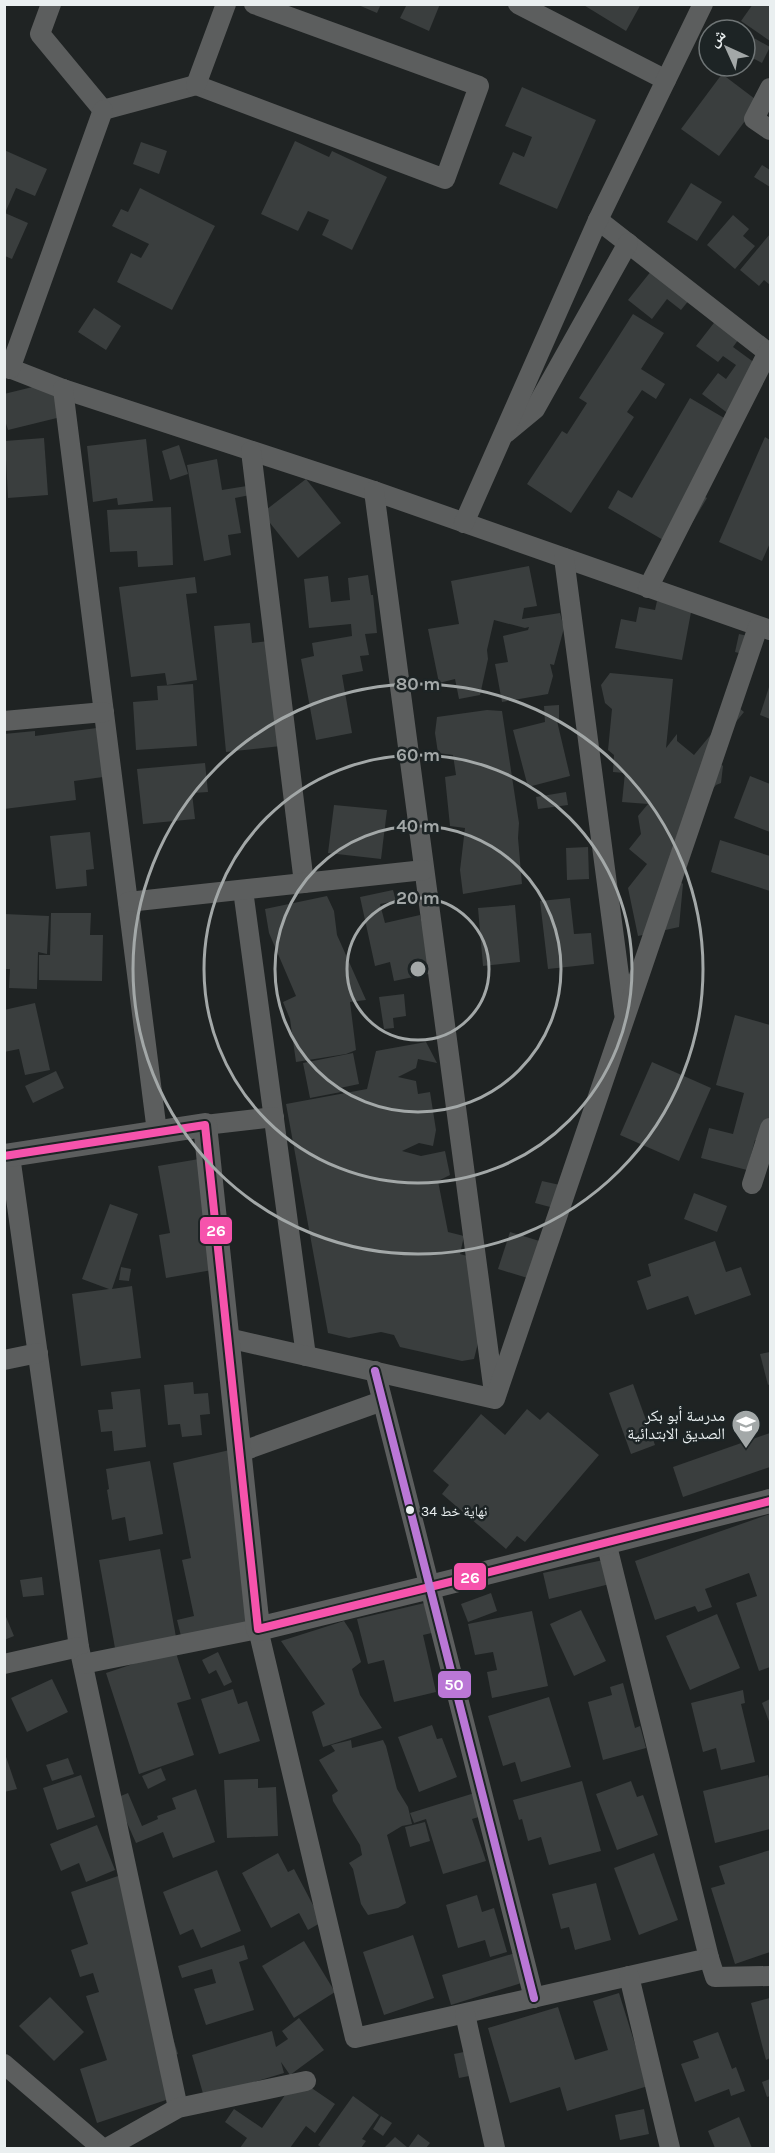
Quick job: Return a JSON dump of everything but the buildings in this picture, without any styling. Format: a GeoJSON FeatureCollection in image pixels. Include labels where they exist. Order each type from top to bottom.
{"type":"FeatureCollection","features":[{"type":"Feature","properties":{"kind":"street"},"geometry":{"type":"LineString","coordinates":[[51,4],[40,34],[103,110]]}},
{"type":"Feature","properties":{"kind":"street"},"geometry":{"type":"LineString","coordinates":[[196,85],[226,4]]}},
{"type":"Feature","properties":{"kind":"street"},"geometry":{"type":"LineString","coordinates":[[103,110],[196,85],[445,179],[479,86],[254,4]]}},
{"type":"Feature","properties":{"kind":"street"},"geometry":{"type":"LineString","coordinates":[[518,4],[666,80]]}},
{"type":"Feature","properties":{"kind":"street"},"geometry":{"type":"LineString","coordinates":[[464,523],[598,220],[703,4]]}},
{"type":"Feature","properties":{"kind":"street"},"geometry":{"type":"LineString","coordinates":[[771,88],[754,119],[771,130]]}},
{"type":"Feature","properties":{"kind":"street"},"geometry":{"type":"LineString","coordinates":[[103,110],[7,368],[63,389],[374,491],[764,628],[624,1019],[495,1398]]}},
{"type":"Feature","properties":{"kind":"street"},"geometry":{"type":"LineString","coordinates":[[598,220],[769,353],[648,588]]}},
{"type":"Feature","properties":{"kind":"street"},"geometry":{"type":"LineString","coordinates":[[503,435],[535,409],[628,243]]}},
{"type":"Feature","properties":{"kind":"street"},"geometry":{"type":"LineString","coordinates":[[63,389],[158,1132]]}},
{"type":"Feature","properties":{"kind":"street"},"geometry":{"type":"LineString","coordinates":[[251,451],[304,883]]}},
{"type":"Feature","properties":{"kind":"street"},"geometry":{"type":"LineString","coordinates":[[374,491],[495,1398]]}},
{"type":"Feature","properties":{"kind":"street"},"geometry":{"type":"LineString","coordinates":[[564,558],[624,1019]]}},
{"type":"Feature","properties":{"kind":"street"},"geometry":{"type":"LineString","coordinates":[[4,721],[104,712]]}},
{"type":"Feature","properties":{"kind":"street"},"geometry":{"type":"LineString","coordinates":[[128,902],[424,870]]}},
{"type":"Feature","properties":{"kind":"street"},"geometry":{"type":"LineString","coordinates":[[243,890],[306,1356]]}},
{"type":"Feature","properties":{"kind":"street"},"geometry":{"type":"LineString","coordinates":[[178,2108],[81,1655],[7,1156],[205,1125],[274,1117]]}},
{"type":"Feature","properties":{"kind":"street"},"geometry":{"type":"LineString","coordinates":[[205,1125],[258,1629],[356,2038],[709,1958]]}},
{"type":"Feature","properties":{"kind":"street"},"geometry":{"type":"LineString","coordinates":[[752,1184],[771,1128]]}},
{"type":"Feature","properties":{"kind":"street"},"geometry":{"type":"LineString","coordinates":[[228,1338],[495,1398]]}},
{"type":"Feature","properties":{"kind":"street"},"geometry":{"type":"LineString","coordinates":[[4,1360],[38,1353]]}},
{"type":"Feature","properties":{"kind":"street"},"geometry":{"type":"LineString","coordinates":[[375,1371],[534,1998]]}},
{"type":"Feature","properties":{"kind":"street"},"geometry":{"type":"LineString","coordinates":[[240,1452],[382,1401]]}},
{"type":"Feature","properties":{"kind":"street"},"geometry":{"type":"LineString","coordinates":[[4,1664],[258,1629],[771,1500]]}},
{"type":"Feature","properties":{"kind":"street"},"geometry":{"type":"LineString","coordinates":[[606,1542],[715,1977],[771,1976]]}},
{"type":"Feature","properties":{"kind":"street"},"geometry":{"type":"LineString","coordinates":[[629,1976],[670,2148]]}},
{"type":"Feature","properties":{"kind":"street"},"geometry":{"type":"LineString","coordinates":[[465,2014],[495,2148]]}},
{"type":"Feature","properties":{"kind":"street"},"geometry":{"type":"LineString","coordinates":[[4,2064],[102,2148]]}},
{"type":"Feature","properties":{"kind":"street"},"geometry":{"type":"LineString","coordinates":[[107,2148],[178,2108],[306,2081]]}},
{"type":"Feature","properties":{"kind":"transit line","name":"26"},"geometry":{"type":"LineString","coordinates":[[4,1156],[205,1125],[258,1629],[770,1501]]}},
{"type":"Feature","properties":{"kind":"transit line","name":"50"},"geometry":{"type":"LineString","coordinates":[[375,1371],[534,1998]]}},
{"type":"Feature","properties":{"kind":"place","name":"مدرسة أبو بكر الصديق الابتدائية"},"geometry":{"type":"Point","coordinates":[746,1450]}},
{"type":"Feature","properties":{"kind":"place","name":"نهاية خط 34"},"geometry":{"type":"Point","coordinates":[410,1510]}}]}
